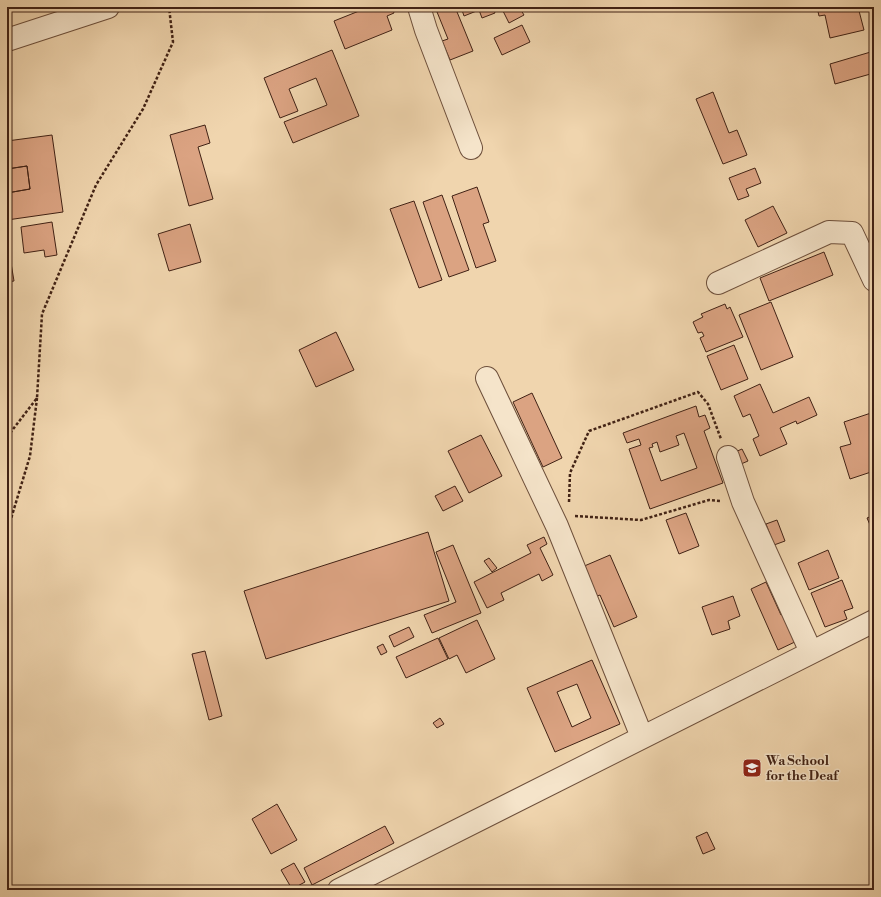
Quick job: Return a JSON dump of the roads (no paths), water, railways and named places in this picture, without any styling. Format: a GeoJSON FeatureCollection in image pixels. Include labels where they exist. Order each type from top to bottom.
{"type":"FeatureCollection","features":[{"type":"Feature","properties":{"kind":"street"},"geometry":{"type":"LineString","coordinates":[[7,40],[108,7]]}},
{"type":"Feature","properties":{"kind":"street"},"geometry":{"type":"LineString","coordinates":[[419,7],[470,148]]}},
{"type":"Feature","properties":{"kind":"street"},"geometry":{"type":"LineString","coordinates":[[718,283],[829,232],[852,233],[873,277]]}},
{"type":"Feature","properties":{"kind":"street"},"geometry":{"type":"LineString","coordinates":[[487,378],[563,521],[642,738]]}},
{"type":"Feature","properties":{"kind":"street"},"geometry":{"type":"LineString","coordinates":[[728,457],[743,502],[811,652]]}},
{"type":"Feature","properties":{"kind":"street"},"geometry":{"type":"LineString","coordinates":[[339,890],[874,621]]}},
{"type":"Feature","properties":{"kind":"place","name":"Wa School for the Deaf"},"geometry":{"type":"Point","coordinates":[752,768]}}]}
